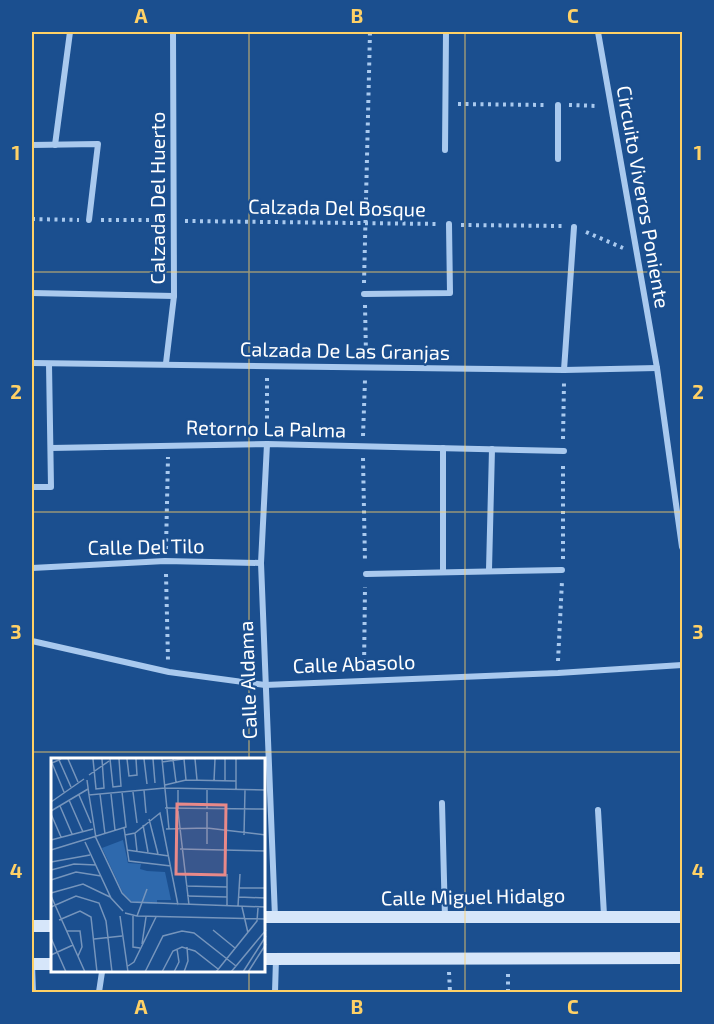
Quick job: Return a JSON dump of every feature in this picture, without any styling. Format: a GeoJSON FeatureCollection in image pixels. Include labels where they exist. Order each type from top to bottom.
{"type":"FeatureCollection","features":[{"type":"Feature","properties":{"kind":"main road","name":"Calle Miguel Hidalgo"},"geometry":{"type":"LineString","coordinates":[[269,917],[682,916]]}},
{"type":"Feature","properties":{"kind":"main road"},"geometry":{"type":"LineString","coordinates":[[32,926],[51,926]]}},
{"type":"Feature","properties":{"kind":"main road"},"geometry":{"type":"LineString","coordinates":[[270,959],[682,958]]}},
{"type":"Feature","properties":{"kind":"main road"},"geometry":{"type":"LineString","coordinates":[[32,964],[51,964]]}},
{"type":"Feature","properties":{"kind":"street"},"geometry":{"type":"LineString","coordinates":[[55,145],[70,32]]}},
{"type":"Feature","properties":{"kind":"street","name":"Calzada Del Huerto"},"geometry":{"type":"LineString","coordinates":[[166,363],[174,296],[173,32]]}},
{"type":"Feature","properties":{"kind":"street"},"geometry":{"type":"LineString","coordinates":[[445,150],[443,104],[446,32]]}},
{"type":"Feature","properties":{"kind":"street","name":"Circuito Viveros Poniente"},"geometry":{"type":"LineString","coordinates":[[598,32],[657,368],[682,547]]}},
{"type":"Feature","properties":{"kind":"street"},"geometry":{"type":"LineString","coordinates":[[558,105],[558,159]]}},
{"type":"Feature","properties":{"kind":"street"},"geometry":{"type":"LineString","coordinates":[[32,145],[98,144],[89,220]]}},
{"type":"Feature","properties":{"kind":"street"},"geometry":{"type":"LineString","coordinates":[[364,294],[450,293],[449,224]]}},
{"type":"Feature","properties":{"kind":"street"},"geometry":{"type":"LineString","coordinates":[[564,370],[574,227]]}},
{"type":"Feature","properties":{"kind":"street"},"geometry":{"type":"LineString","coordinates":[[32,293],[174,296]]}},
{"type":"Feature","properties":{"kind":"street","name":"Calzada De Las Granjas"},"geometry":{"type":"LineString","coordinates":[[32,363],[564,370],[657,368]]}},
{"type":"Feature","properties":{"kind":"street"},"geometry":{"type":"LineString","coordinates":[[32,487],[51,487],[49,364]]}},
{"type":"Feature","properties":{"kind":"street","name":"Retorno La Palma"},"geometry":{"type":"LineString","coordinates":[[51,448],[168,444],[267,444],[564,451]]}},
{"type":"Feature","properties":{"kind":"street","name":"Calle Aldama"},"geometry":{"type":"LineString","coordinates":[[267,444],[261,563],[269,917]]}},
{"type":"Feature","properties":{"kind":"street"},"geometry":{"type":"LineString","coordinates":[[443,448],[443,571]]}},
{"type":"Feature","properties":{"kind":"street"},"geometry":{"type":"LineString","coordinates":[[489,570],[492,448]]}},
{"type":"Feature","properties":{"kind":"street","name":"Calle Del Tilo"},"geometry":{"type":"LineString","coordinates":[[32,567],[165,561],[261,563]]}},
{"type":"Feature","properties":{"kind":"street"},"geometry":{"type":"LineString","coordinates":[[366,574],[562,570]]}},
{"type":"Feature","properties":{"kind":"street","name":"Calle Abasolo"},"geometry":{"type":"LineString","coordinates":[[32,641],[169,672],[265,685],[558,673],[682,665]]}},
{"type":"Feature","properties":{"kind":"street"},"geometry":{"type":"LineString","coordinates":[[442,803],[446,918]]}},
{"type":"Feature","properties":{"kind":"street"},"geometry":{"type":"LineString","coordinates":[[598,810],[604,915]]}},
{"type":"Feature","properties":{"kind":"street"},"geometry":{"type":"LineString","coordinates":[[270,959],[275,993]]}},
{"type":"Feature","properties":{"kind":"street"},"geometry":{"type":"LineString","coordinates":[[32,964],[33,993]]}},
{"type":"Feature","properties":{"kind":"street"},"geometry":{"type":"LineString","coordinates":[[99,993],[102,973]]}},
{"type":"Feature","properties":{"kind":"path"},"geometry":{"type":"LineString","coordinates":[[443,104],[610,106]]}},
{"type":"Feature","properties":{"kind":"path","name":"Calzada Del Bosque"},"geometry":{"type":"LineString","coordinates":[[32,219],[574,227],[636,254]]}},
{"type":"Feature","properties":{"kind":"path"},"geometry":{"type":"LineString","coordinates":[[267,366],[267,444]]}},
{"type":"Feature","properties":{"kind":"path"},"geometry":{"type":"LineString","coordinates":[[564,370],[564,451]]}}]}
